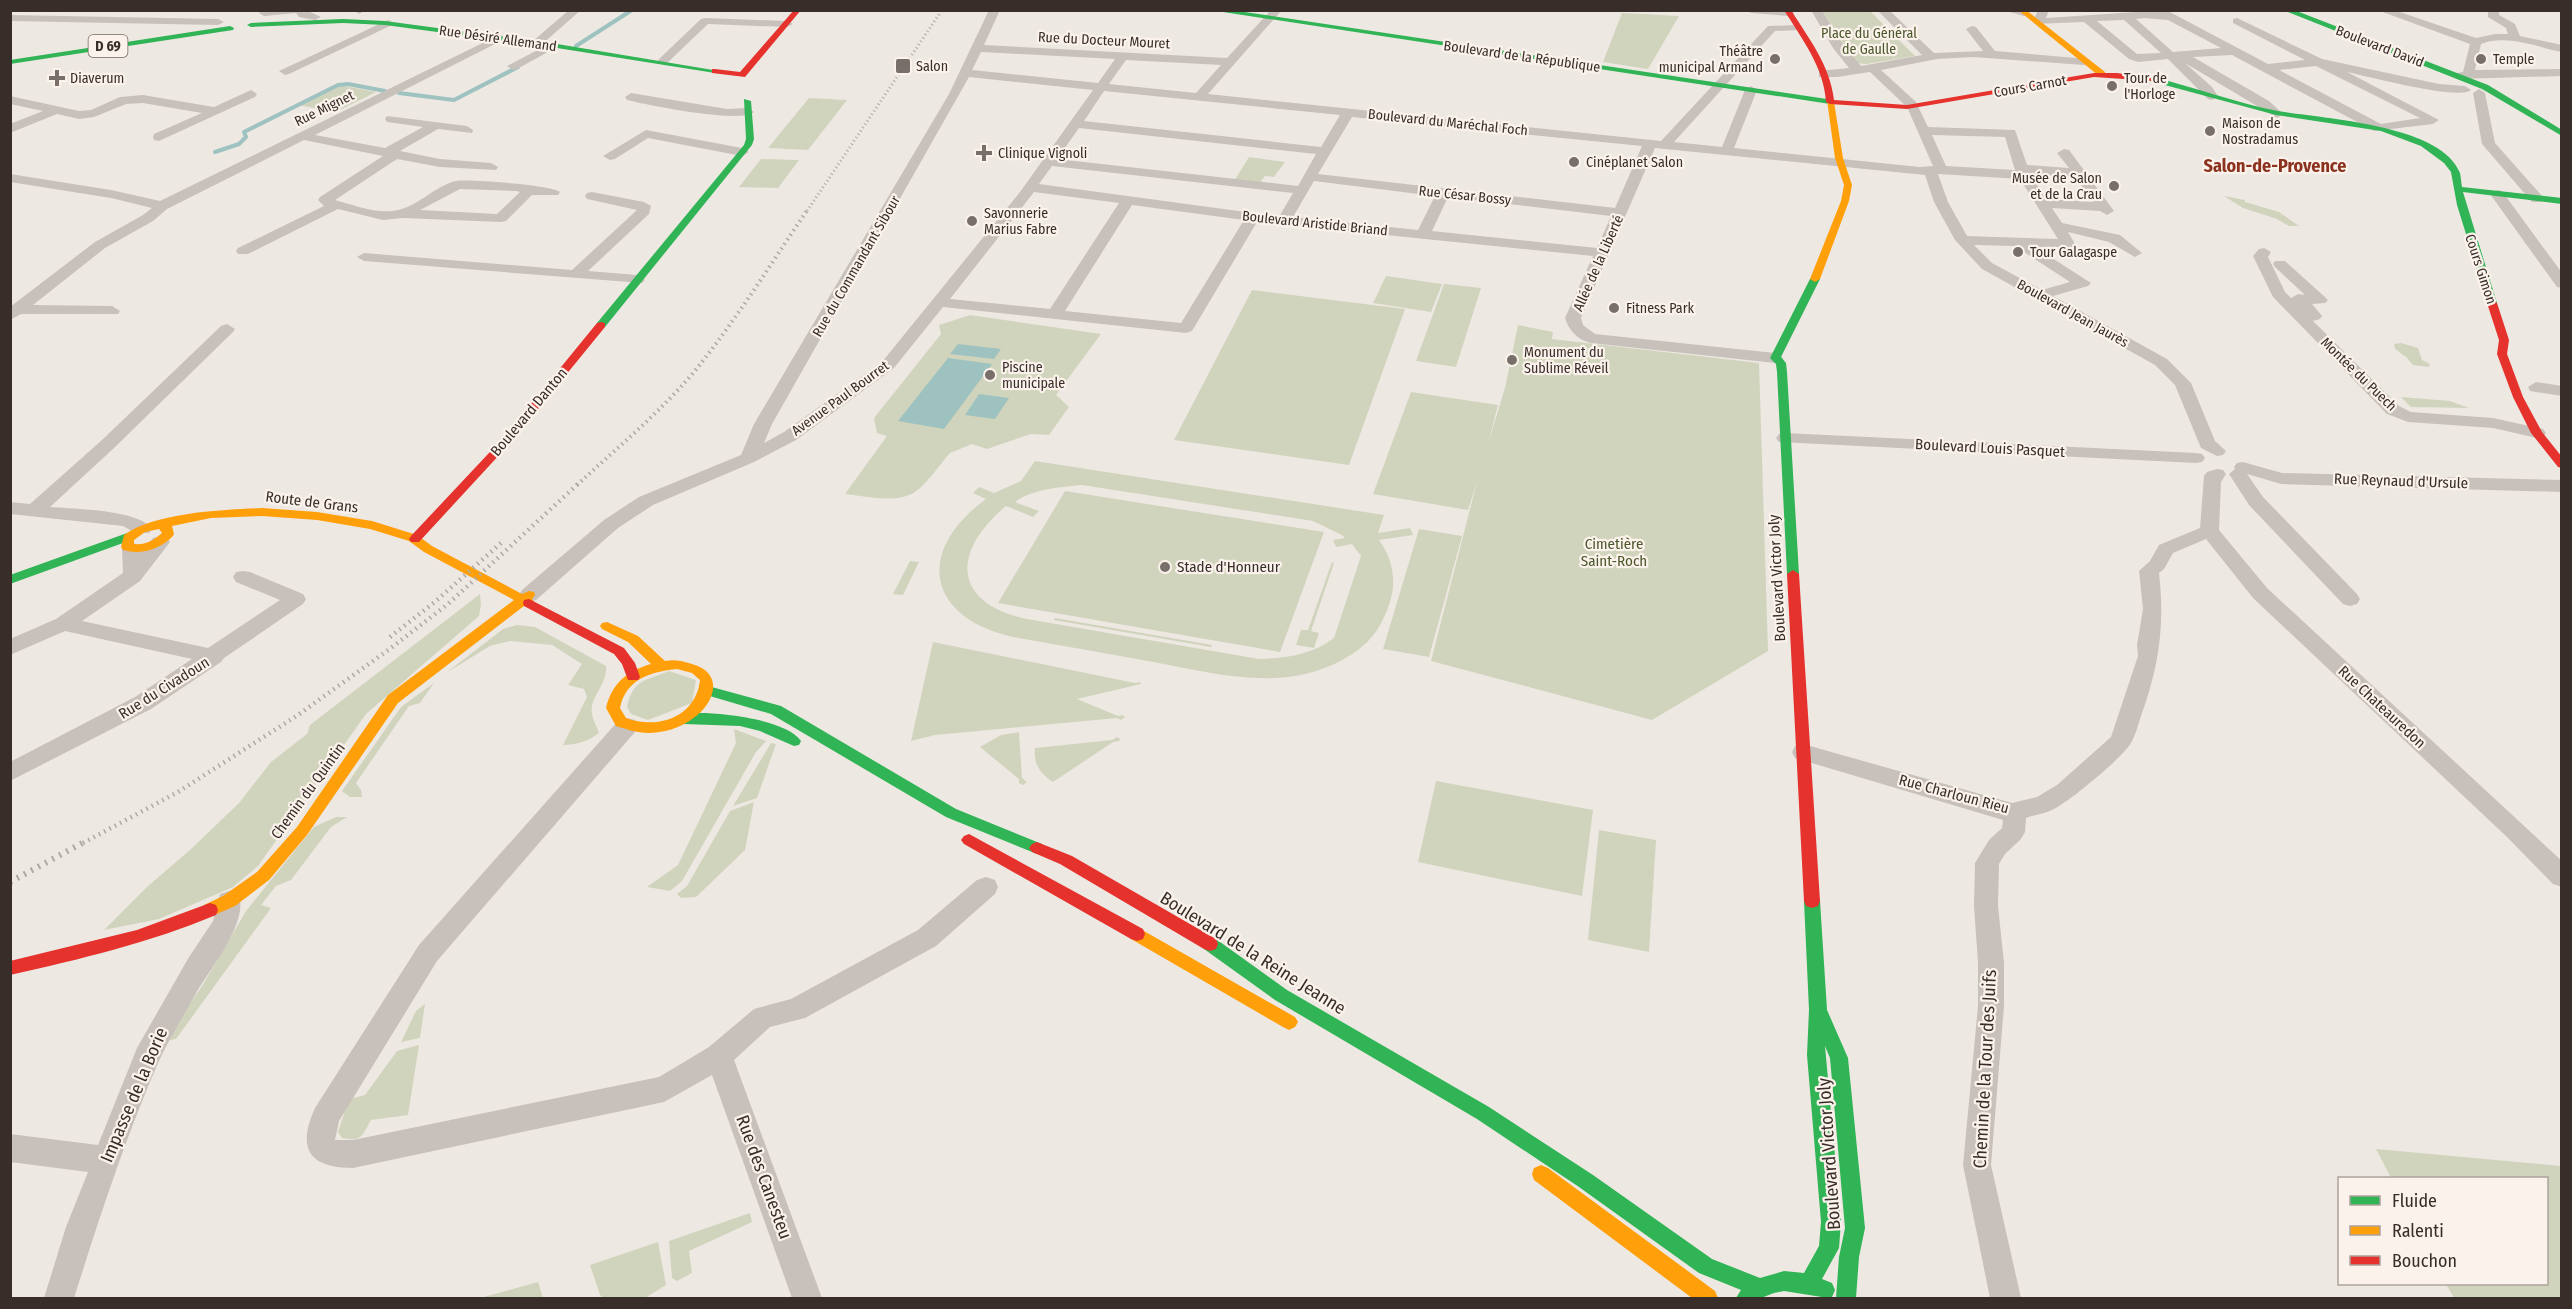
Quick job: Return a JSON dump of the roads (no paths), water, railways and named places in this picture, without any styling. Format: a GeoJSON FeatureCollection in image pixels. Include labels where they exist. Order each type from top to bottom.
{"type":"FeatureCollection","features":[{"type":"Feature","properties":{"kind":"main road"},"geometry":{"type":"LineString","coordinates":[[226,18],[315,17],[352,14],[365,10]]}},
{"type":"Feature","properties":{"kind":"main road"},"geometry":{"type":"LineString","coordinates":[[742,75],[798,10]]}},
{"type":"Feature","properties":{"kind":"main road","name":"Boulevard de la République"},"geometry":{"type":"LineString","coordinates":[[1213,10],[1273,15],[1830,102]]}},
{"type":"Feature","properties":{"kind":"main road","name":"Boulevard David"},"geometry":{"type":"LineString","coordinates":[[2286,10],[2498,94],[2562,134]]}},
{"type":"Feature","properties":{"kind":"main road"},"geometry":{"type":"LineString","coordinates":[[1775,358],[1819,271],[1845,201],[1848,185],[1841,163],[1830,102],[1832,94],[1788,12]]}},
{"type":"Feature","properties":{"kind":"main road"},"geometry":{"type":"LineString","coordinates":[[2022,12],[2042,16],[2084,61],[2102,74]]}},
{"type":"Feature","properties":{"kind":"main road","name":"Rue Désiré Allemand"},"geometry":{"type":"LineString","coordinates":[[251,25],[352,14],[388,23],[553,45],[742,75]]}},
{"type":"Feature","properties":{"kind":"main road"},"geometry":{"type":"LineString","coordinates":[[226,18],[251,25],[265,16]]}},
{"type":"Feature","properties":{"kind":"main road","name":"D 69"},"geometry":{"type":"LineString","coordinates":[[10,62],[202,26],[226,18]]}},
{"type":"Feature","properties":{"kind":"main road","name":"Cours Carnot"},"geometry":{"type":"LineString","coordinates":[[1830,102],[1888,102],[1912,105],[2102,74],[2148,79],[2277,114]]}},
{"type":"Feature","properties":{"kind":"main road","name":"Boulevard Danton"},"geometry":{"type":"LineString","coordinates":[[415,539],[508,439],[742,152],[750,139],[742,75]]}},
{"type":"Feature","properties":{"kind":"main road","name":"Cours Gimon"},"geometry":{"type":"LineString","coordinates":[[2277,114],[2379,128],[2415,141],[2443,156],[2453,169],[2460,189],[2461,205],[2504,340],[2502,354],[2518,397],[2538,433],[2562,465]]}},
{"type":"Feature","properties":{"kind":"main road"},"geometry":{"type":"LineString","coordinates":[[2460,189],[2562,201]]}},
{"type":"Feature","properties":{"kind":"main road"},"geometry":{"type":"LineString","coordinates":[[2504,349],[2522,357]]}},
{"type":"Feature","properties":{"kind":"main road","name":"Boulevard Victor Joly"},"geometry":{"type":"LineString","coordinates":[[1775,358],[1781,363],[1782,372],[1818,1010],[1816,1055],[1831,1222],[1829,1248],[1809,1283]]}},
{"type":"Feature","properties":{"kind":"main road"},"geometry":{"type":"LineString","coordinates":[[2534,382],[2546,407]]}},
{"type":"Feature","properties":{"kind":"main road"},"geometry":{"type":"LineString","coordinates":[[379,528],[412,517],[456,497]]}},
{"type":"Feature","properties":{"kind":"main road","name":"Route de Grans"},"geometry":{"type":"LineString","coordinates":[[163,534],[203,517],[227,513],[291,514],[379,528],[415,539],[443,540]]}},
{"type":"Feature","properties":{"kind":"main road"},"geometry":{"type":"LineString","coordinates":[[10,580],[132,540],[163,534]]}},
{"type":"Feature","properties":{"kind":"main road"},"geometry":{"type":"LineString","coordinates":[[132,540],[145,548],[163,534]]}},
{"type":"Feature","properties":{"kind":"main road","name":"Route de Grans"},"geometry":{"type":"LineString","coordinates":[[415,539],[428,549],[532,592]]}},
{"type":"Feature","properties":{"kind":"main road"},"geometry":{"type":"LineString","coordinates":[[532,592],[619,651],[628,663],[633,676]]}},
{"type":"Feature","properties":{"kind":"main road","name":"Chemin du Quintin"},"geometry":{"type":"LineString","coordinates":[[10,968],[123,941],[179,924],[229,901],[263,876],[302,831],[393,699],[532,592]]}},
{"type":"Feature","properties":{"kind":"main road"},"geometry":{"type":"LineString","coordinates":[[591,618],[633,639],[661,665]]}},
{"type":"Feature","properties":{"kind":"main road"},"geometry":{"type":"LineString","coordinates":[[684,719],[696,710],[708,691],[707,680],[701,672],[691,666],[676,663],[661,665],[633,676],[616,693],[612,703],[617,719],[627,726],[656,729],[684,719],[716,717],[737,719],[782,735],[802,746]]}},
{"type":"Feature","properties":{"kind":"main road","name":"Boulevard de la Reine Jeanne"},"geometry":{"type":"LineString","coordinates":[[708,691],[716,696],[755,702],[773,708],[951,813],[1066,860],[1215,947],[1281,995],[1483,1113],[1586,1181],[1706,1266],[1759,1287]]}},
{"type":"Feature","properties":{"kind":"main road"},"geometry":{"type":"LineString","coordinates":[[961,835],[1091,907],[1305,1032]]}},
{"type":"Feature","properties":{"kind":"main road","name":"Boulevard Victor Joly"},"geometry":{"type":"LineString","coordinates":[[1818,1010],[1839,1058],[1849,1159],[1855,1228],[1849,1257],[1846,1299]]}},
{"type":"Feature","properties":{"kind":"main road"},"geometry":{"type":"LineString","coordinates":[[1527,1164],[1708,1299]]}},
{"type":"Feature","properties":{"kind":"main road"},"geometry":{"type":"LineString","coordinates":[[1746,1299],[1759,1287],[1774,1281],[1791,1279],[1809,1283],[1838,1299]]}},
{"type":"Feature","properties":{"kind":"street"},"geometry":{"type":"LineString","coordinates":[[300,10],[303,15],[315,17]]}},
{"type":"Feature","properties":{"kind":"street"},"geometry":{"type":"LineString","coordinates":[[537,43],[576,10]]}},
{"type":"Feature","properties":{"kind":"street","name":"Rue du Commandant Sibour"},"geometry":{"type":"LineString","coordinates":[[748,458],[763,424],[955,94],[963,73],[995,10]]}},
{"type":"Feature","properties":{"kind":"street"},"geometry":{"type":"LineString","coordinates":[[1751,10],[1788,12]]}},
{"type":"Feature","properties":{"kind":"street"},"geometry":{"type":"LineString","coordinates":[[1816,10],[1839,48],[1858,70]]}},
{"type":"Feature","properties":{"kind":"street"},"geometry":{"type":"LineString","coordinates":[[1882,10],[1931,57]]}},
{"type":"Feature","properties":{"kind":"street"},"geometry":{"type":"LineString","coordinates":[[2007,10],[2022,12]]}},
{"type":"Feature","properties":{"kind":"street"},"geometry":{"type":"LineString","coordinates":[[2157,10],[2379,128],[2433,120],[2437,115],[2438,97]]}},
{"type":"Feature","properties":{"kind":"street"},"geometry":{"type":"LineString","coordinates":[[2493,10],[2494,17],[2511,26],[2515,39]]}},
{"type":"Feature","properties":{"kind":"street"},"geometry":{"type":"LineString","coordinates":[[265,16],[293,11]]}},
{"type":"Feature","properties":{"kind":"street"},"geometry":{"type":"LineString","coordinates":[[2385,11],[2478,40],[2492,37],[2515,39],[2562,49]]}},
{"type":"Feature","properties":{"kind":"street"},"geometry":{"type":"LineString","coordinates":[[1199,97],[1273,15]]}},
{"type":"Feature","properties":{"kind":"street"},"geometry":{"type":"LineString","coordinates":[[2042,16],[2088,20],[2144,15],[2170,17]]}},
{"type":"Feature","properties":{"kind":"street"},"geometry":{"type":"LineString","coordinates":[[2128,17],[2144,33],[2176,56],[2265,104],[2277,114]]}},
{"type":"Feature","properties":{"kind":"street"},"geometry":{"type":"LineString","coordinates":[[10,18],[202,26]]}},
{"type":"Feature","properties":{"kind":"street"},"geometry":{"type":"LineString","coordinates":[[2088,20],[2133,57],[2233,51]]}},
{"type":"Feature","properties":{"kind":"street"},"geometry":{"type":"LineString","coordinates":[[662,62],[705,21],[787,24]]}},
{"type":"Feature","properties":{"kind":"street"},"geometry":{"type":"LineString","coordinates":[[2237,21],[2433,120]]}},
{"type":"Feature","properties":{"kind":"street"},"geometry":{"type":"LineString","coordinates":[[2453,21],[2478,40]]}},
{"type":"Feature","properties":{"kind":"street"},"geometry":{"type":"LineString","coordinates":[[285,71],[388,23]]}},
{"type":"Feature","properties":{"kind":"street","name":"Allée de la Liberté"},"geometry":{"type":"LineString","coordinates":[[1775,358],[1591,338],[1579,331],[1574,325],[1573,318],[1620,213],[1657,144],[1719,86],[1772,28],[1797,28]]}},
{"type":"Feature","properties":{"kind":"street"},"geometry":{"type":"LineString","coordinates":[[1972,29],[1994,56]]}},
{"type":"Feature","properties":{"kind":"street","name":"Rue Mignet"},"geometry":{"type":"LineString","coordinates":[[15,312],[100,246],[148,218],[162,206],[499,38]]}},
{"type":"Feature","properties":{"kind":"street"},"geometry":{"type":"LineString","coordinates":[[2478,40],[2472,84],[2489,144],[2537,199]]}},
{"type":"Feature","properties":{"kind":"street"},"geometry":{"type":"LineString","coordinates":[[513,66],[553,45]]}},
{"type":"Feature","properties":{"kind":"street","name":"Rue du Docteur Mouret"},"geometry":{"type":"LineString","coordinates":[[977,48],[1230,62]]}},
{"type":"Feature","properties":{"kind":"street"},"geometry":{"type":"LineString","coordinates":[[1823,74],[1964,54],[2084,61]]}},
{"type":"Feature","properties":{"kind":"street","name":"Avenue Paul Bourret"},"geometry":{"type":"LineString","coordinates":[[532,592],[611,524],[646,501],[748,458],[790,436],[888,366],[1050,162],[1123,56]]}},
{"type":"Feature","properties":{"kind":"street"},"geometry":{"type":"LineString","coordinates":[[2176,56],[2212,96]]}},
{"type":"Feature","properties":{"kind":"street"},"geometry":{"type":"LineString","coordinates":[[2264,68],[2318,62],[2438,97],[2472,84],[2560,73]]}},
{"type":"Feature","properties":{"kind":"street"},"geometry":{"type":"LineString","coordinates":[[1871,67],[1912,105],[1924,131],[2010,133],[2022,172],[2068,244],[1962,240]]}},
{"type":"Feature","properties":{"kind":"street","name":"Boulevard du Maréchal Foch"},"geometry":{"type":"LineString","coordinates":[[963,73],[1932,172],[1953,170],[2078,172]]}},
{"type":"Feature","properties":{"kind":"street"},"geometry":{"type":"LineString","coordinates":[[1726,152],[1751,90]]}},
{"type":"Feature","properties":{"kind":"street"},"geometry":{"type":"LineString","coordinates":[[159,137],[251,94]]}},
{"type":"Feature","properties":{"kind":"street"},"geometry":{"type":"LineString","coordinates":[[631,97],[727,113],[747,102]]}},
{"type":"Feature","properties":{"kind":"street"},"geometry":{"type":"LineString","coordinates":[[10,100],[79,115],[94,113],[124,100],[143,99],[216,111]]}},
{"type":"Feature","properties":{"kind":"street"},"geometry":{"type":"LineString","coordinates":[[10,129],[56,110]]}},
{"type":"Feature","properties":{"kind":"street"},"geometry":{"type":"LineString","coordinates":[[1284,220],[1348,112]]}},
{"type":"Feature","properties":{"kind":"street"},"geometry":{"type":"LineString","coordinates":[[391,119],[467,130]]}},
{"type":"Feature","properties":{"kind":"street"},"geometry":{"type":"LineString","coordinates":[[1076,124],[1324,151]]}},
{"type":"Feature","properties":{"kind":"street"},"geometry":{"type":"LineString","coordinates":[[436,125],[324,200],[383,216],[403,214],[501,218],[524,186]]}},
{"type":"Feature","properties":{"kind":"street","name":"Boulevard Jean Jaurès"},"geometry":{"type":"LineString","coordinates":[[1924,131],[1940,167],[1932,172],[1931,177],[1938,195],[1962,240],[1974,255],[1988,266],[2161,362],[2183,383],[2207,444],[2217,451]]}},
{"type":"Feature","properties":{"kind":"street"},"geometry":{"type":"LineString","coordinates":[[610,156],[646,134],[742,152]]}},
{"type":"Feature","properties":{"kind":"street"},"geometry":{"type":"LineString","coordinates":[[301,136],[440,163],[491,167]]}},
{"type":"Feature","properties":{"kind":"street"},"geometry":{"type":"LineString","coordinates":[[2042,203],[2106,209],[2064,153]]}},
{"type":"Feature","properties":{"kind":"street"},"geometry":{"type":"LineString","coordinates":[[1050,162],[1301,190]]}},
{"type":"Feature","properties":{"kind":"street","name":"Rue César Bossy"},"geometry":{"type":"LineString","coordinates":[[1310,177],[1620,213]]}},
{"type":"Feature","properties":{"kind":"street"},"geometry":{"type":"LineString","coordinates":[[10,178],[111,194],[162,206]]}},
{"type":"Feature","properties":{"kind":"street"},"geometry":{"type":"LineString","coordinates":[[403,214],[458,185],[524,186],[553,192]]}},
{"type":"Feature","properties":{"kind":"street","name":"Boulevard Aristide Briand"},"geometry":{"type":"LineString","coordinates":[[1029,187],[1253,217],[1602,253]]}},
{"type":"Feature","properties":{"kind":"street"},"geometry":{"type":"LineString","coordinates":[[1423,235],[1443,193]]}},
{"type":"Feature","properties":{"kind":"street"},"geometry":{"type":"LineString","coordinates":[[2497,194],[2562,284]]}},
{"type":"Feature","properties":{"kind":"street"},"geometry":{"type":"LineString","coordinates":[[575,275],[644,211],[644,206],[635,203],[592,196]]}},
{"type":"Feature","properties":{"kind":"street"},"geometry":{"type":"LineString","coordinates":[[1054,315],[1129,200]]}},
{"type":"Feature","properties":{"kind":"street"},"geometry":{"type":"LineString","coordinates":[[243,251],[336,205]]}},
{"type":"Feature","properties":{"kind":"street"},"geometry":{"type":"LineString","coordinates":[[938,302],[1186,328],[1253,217]]}},
{"type":"Feature","properties":{"kind":"street"},"geometry":{"type":"LineString","coordinates":[[2058,227],[2082,229],[2092,234],[2119,240],[2135,253]]}},
{"type":"Feature","properties":{"kind":"street"},"geometry":{"type":"LineString","coordinates":[[2020,243],[2083,283],[2041,295]]}},
{"type":"Feature","properties":{"kind":"street","name":"Montée du Puech"},"geometry":{"type":"LineString","coordinates":[[2264,252],[2260,256],[2278,294],[2393,410],[2408,417],[2493,423],[2538,433]]}},
{"type":"Feature","properties":{"kind":"street"},"geometry":{"type":"LineString","coordinates":[[364,257],[637,280]]}},
{"type":"Feature","properties":{"kind":"street"},"geometry":{"type":"LineString","coordinates":[[2543,257],[2562,261]]}},
{"type":"Feature","properties":{"kind":"street"},"geometry":{"type":"LineString","coordinates":[[2280,264],[2320,300],[2298,299],[2391,396],[2384,401]]}},
{"type":"Feature","properties":{"kind":"street"},"geometry":{"type":"LineString","coordinates":[[15,312],[112,311]]}},
{"type":"Feature","properties":{"kind":"street"},"geometry":{"type":"LineString","coordinates":[[34,511],[108,444],[227,329]]}},
{"type":"Feature","properties":{"kind":"street"},"geometry":{"type":"LineString","coordinates":[[2534,382],[2562,391]]}},
{"type":"Feature","properties":{"kind":"street","name":"Boulevard Louis Pasquet"},"geometry":{"type":"LineString","coordinates":[[1785,438],[2196,458]]}},
{"type":"Feature","properties":{"kind":"street"},"geometry":{"type":"LineString","coordinates":[[2217,474],[2202,467],[2196,458],[2199,452],[2217,451],[2237,459],[2240,471],[2256,501],[2350,599]]}},
{"type":"Feature","properties":{"kind":"street"},"geometry":{"type":"LineString","coordinates":[[2209,531],[2212,476],[2240,471]]}},
{"type":"Feature","properties":{"kind":"street","name":"Rue Reynaud d'Ursule"},"geometry":{"type":"LineString","coordinates":[[2240,471],[2281,478],[2562,486]]}},
{"type":"Feature","properties":{"kind":"street"},"geometry":{"type":"LineString","coordinates":[[10,508],[127,521],[132,540],[133,576]]}},
{"type":"Feature","properties":{"kind":"street","name":"Rue Charloun Rieu"},"geometry":{"type":"LineString","coordinates":[[1803,752],[2012,812],[2044,804],[2065,791],[2121,741],[2149,656],[2146,645],[2153,609],[2149,572],[2157,566],[2166,549],[2209,531]]}},
{"type":"Feature","properties":{"kind":"street","name":"Rue Chateauredon"},"geometry":{"type":"LineString","coordinates":[[2209,531],[2260,593],[2515,830],[2562,877]]}},
{"type":"Feature","properties":{"kind":"street"},"geometry":{"type":"LineString","coordinates":[[10,648],[63,624],[133,576],[163,534]]}},
{"type":"Feature","properties":{"kind":"street"},"geometry":{"type":"LineString","coordinates":[[214,657],[296,599],[243,577]]}},
{"type":"Feature","properties":{"kind":"street","name":"Rue du Civadoun"},"geometry":{"type":"LineString","coordinates":[[63,624],[214,657]]}},
{"type":"Feature","properties":{"kind":"street","name":"Rue du Civadoun"},"geometry":{"type":"LineString","coordinates":[[10,773],[143,703],[214,657]]}},
{"type":"Feature","properties":{"kind":"street"},"geometry":{"type":"LineString","coordinates":[[627,726],[428,953],[325,1117],[320,1146],[333,1154],[353,1154],[664,1089],[719,1056],[763,1017],[796,1010],[927,938],[986,886]]}},
{"type":"Feature","properties":{"kind":"street","name":"Chemin de la Tour des Juifs"},"geometry":{"type":"LineString","coordinates":[[2005,1299],[1977,1165],[1991,1006],[1991,963],[1986,906],[1987,863],[1996,847],[2013,832],[2015,820],[2012,812]]}},
{"type":"Feature","properties":{"kind":"street","name":"Impasse de la Borie"},"geometry":{"type":"LineString","coordinates":[[59,1299],[105,1160],[147,1057],[198,965],[225,924],[229,901]]}},
{"type":"Feature","properties":{"kind":"street","name":"Rue des Canesteu"},"geometry":{"type":"LineString","coordinates":[[719,1056],[807,1299]]}},
{"type":"Feature","properties":{"kind":"street"},"geometry":{"type":"LineString","coordinates":[[10,1148],[105,1160]]}},
{"type":"Feature","properties":{"kind":"water"},"geometry":{"type":"Polygon","coordinates":[[[958,344],[1001,349],[994,359],[950,354],[958,344]]]}},
{"type":"Feature","properties":{"kind":"water"},"geometry":{"type":"Polygon","coordinates":[[[948,358],[992,364],[944,429],[898,421],[948,358]]]}},
{"type":"Feature","properties":{"kind":"water"},"geometry":{"type":"Polygon","coordinates":[[[979,394],[1009,398],[995,419],[965,415],[979,394]]]}},
{"type":"Feature","properties":{"kind":"waterway"},"geometry":{"type":"LineString","coordinates":[[576,46],[632,10]]}},
{"type":"Feature","properties":{"kind":"waterway"},"geometry":{"type":"LineString","coordinates":[[399,93],[454,100],[518,67]]}},
{"type":"Feature","properties":{"kind":"waterway"},"geometry":{"type":"LineString","coordinates":[[215,152],[239,144],[246,137],[244,132],[338,85],[348,84],[385,91]]}},
{"type":"Feature","properties":{"kind":"railway"},"geometry":{"type":"LineString","coordinates":[[807,211],[942,10]]}},
{"type":"Feature","properties":{"kind":"railway"},"geometry":{"type":"LineString","coordinates":[[577,485],[655,413],[698,367],[741,309],[808,209]]}},
{"type":"Feature","properties":{"kind":"railway"},"geometry":{"type":"LineString","coordinates":[[83,843],[178,792],[298,715],[391,648],[448,604],[579,483]]}},
{"type":"Feature","properties":{"kind":"railway"},"geometry":{"type":"LineString","coordinates":[[390,637],[436,601],[502,542]]}},
{"type":"Feature","properties":{"kind":"railway"},"geometry":{"type":"LineString","coordinates":[[10,882],[86,841]]}},
{"type":"Feature","properties":{"kind":"place","name":"Théâtre municipal Armand"},"geometry":{"type":"Point","coordinates":[1775,59]}},
{"type":"Feature","properties":{"kind":"place","name":"Temple"},"geometry":{"type":"Point","coordinates":[2481,59]}},
{"type":"Feature","properties":{"kind":"place","name":"Salon"},"geometry":{"type":"Point","coordinates":[903,66]}},
{"type":"Feature","properties":{"kind":"place","name":"Diaverum"},"geometry":{"type":"Point","coordinates":[57,78]}},
{"type":"Feature","properties":{"kind":"place","name":"Tour de l'Horloge"},"geometry":{"type":"Point","coordinates":[2112,86]}},
{"type":"Feature","properties":{"kind":"place","name":"Maison de Nostradamus"},"geometry":{"type":"Point","coordinates":[2210,131]}},
{"type":"Feature","properties":{"kind":"place","name":"Clinique Vignoli"},"geometry":{"type":"Point","coordinates":[984,153]}},
{"type":"Feature","properties":{"kind":"place","name":"Cinéplanet Salon"},"geometry":{"type":"Point","coordinates":[1574,162]}},
{"type":"Feature","properties":{"kind":"place","name":"Musée de Salon et de la Crau"},"geometry":{"type":"Point","coordinates":[2114,186]}},
{"type":"Feature","properties":{"kind":"place","name":"Savonnerie Marius Fabre"},"geometry":{"type":"Point","coordinates":[972,221]}},
{"type":"Feature","properties":{"kind":"place","name":"Tour Galagaspe"},"geometry":{"type":"Point","coordinates":[2018,252]}},
{"type":"Feature","properties":{"kind":"place","name":"Fitness Park"},"geometry":{"type":"Point","coordinates":[1614,308]}},
{"type":"Feature","properties":{"kind":"place","name":"Monument du Sublime Réveil"},"geometry":{"type":"Point","coordinates":[1512,360]}},
{"type":"Feature","properties":{"kind":"place","name":"Piscine municipale"},"geometry":{"type":"Point","coordinates":[990,375]}},
{"type":"Feature","properties":{"kind":"place","name":"Stade d'Honneur"},"geometry":{"type":"Point","coordinates":[1165,567]}},
{"type":"Feature","properties":{"kind":"district","name":"Salon-de-Provence"},"geometry":{"type":"Point","coordinates":[2275,166]}},
{"type":"Feature","properties":{"kind":"park label","name":"Place du Général de Gaulle"},"geometry":{"type":"Point","coordinates":[1869,41]}},
{"type":"Feature","properties":{"kind":"park label","name":"Cimetière Saint-Roch"},"geometry":{"type":"Point","coordinates":[1614,552]}}]}
